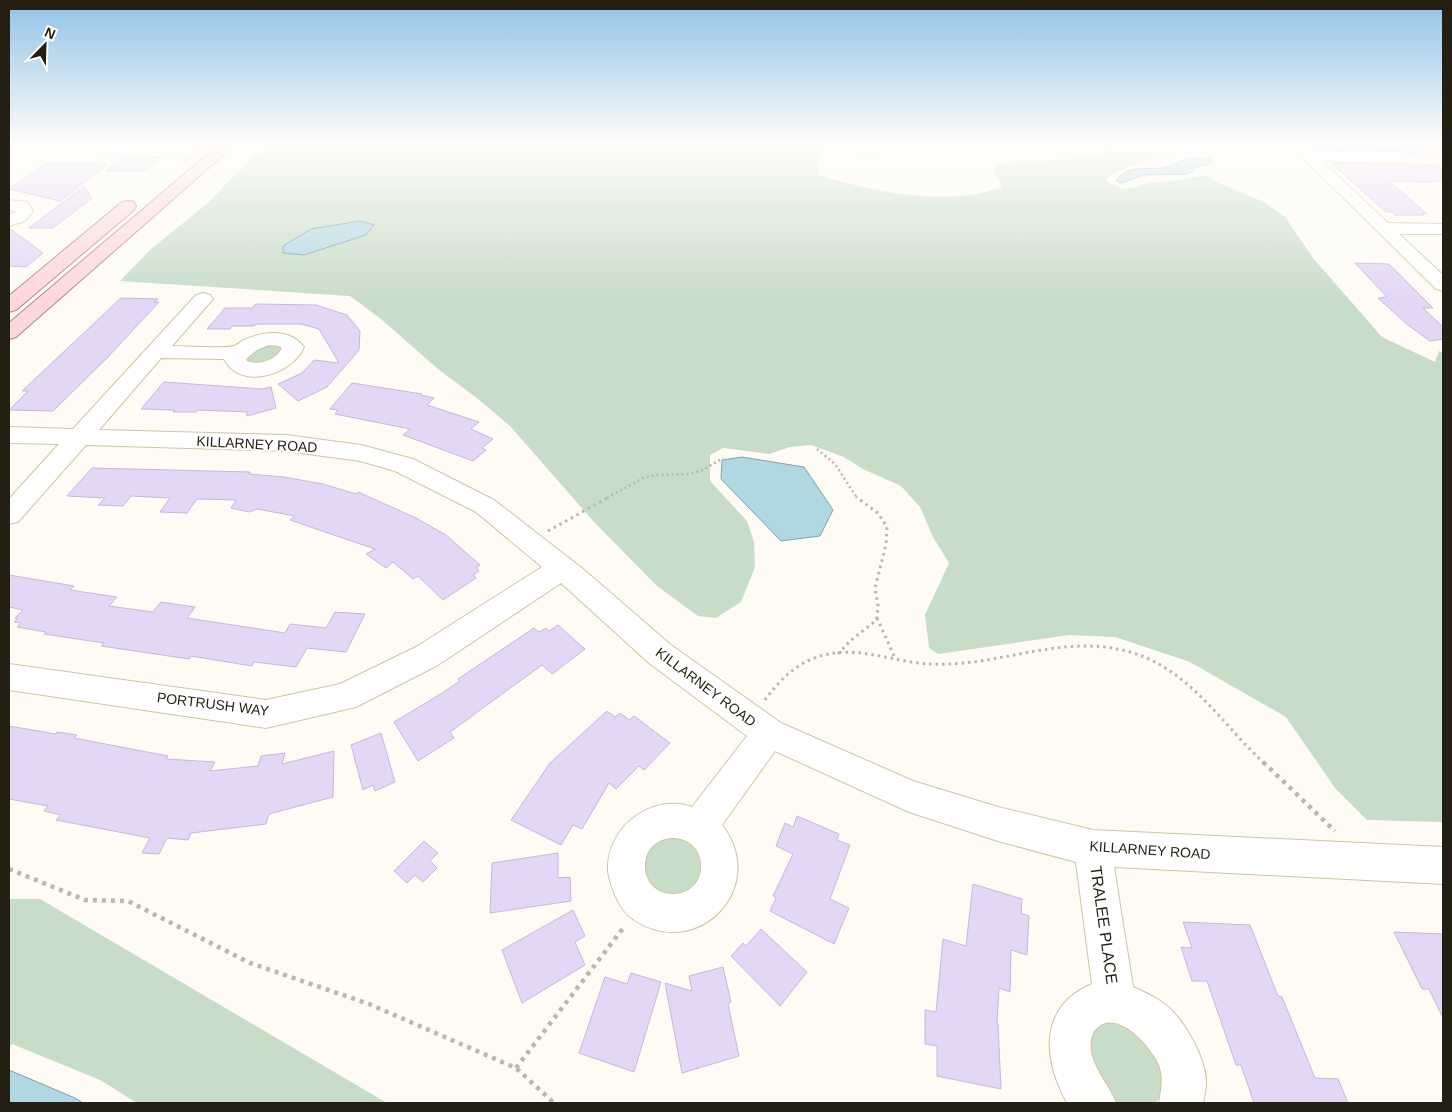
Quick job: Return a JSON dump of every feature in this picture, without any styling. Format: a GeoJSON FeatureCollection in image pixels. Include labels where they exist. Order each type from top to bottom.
{"type":"FeatureCollection","features":[{"type":"Feature","properties":{"kind":"main road"},"geometry":{"type":"LineString","coordinates":[[9,332],[170,195]]}},
{"type":"Feature","properties":{"kind":"main road"},"geometry":{"type":"LineString","coordinates":[[9,306],[138,197]]}},
{"type":"Feature","properties":{"kind":"street"},"geometry":{"type":"LineString","coordinates":[[1348,195],[1443,285]]}},
{"type":"Feature","properties":{"kind":"street"},"geometry":{"type":"LineString","coordinates":[[9,205],[21,206],[25,210],[18,217],[9,221]]}},
{"type":"Feature","properties":{"kind":"street"},"geometry":{"type":"LineString","coordinates":[[1382,228],[1443,229]]}},
{"type":"Feature","properties":{"kind":"street"},"geometry":{"type":"LineString","coordinates":[[9,515],[203,299]]}},
{"type":"Feature","properties":{"kind":"street"},"geometry":{"type":"LineString","coordinates":[[157,352],[238,353]]}},
{"type":"Feature","properties":{"kind":"street","name":"KILLARNEY ROAD"},"geometry":{"type":"LineString","coordinates":[[9,436],[286,443],[361,453],[404,465],[484,506],[562,568],[660,654],[769,733],[910,796],[998,824],[1093,848],[1443,866]]}},
{"type":"Feature","properties":{"kind":"street","name":"PORTRUSH WAY"},"geometry":{"type":"LineString","coordinates":[[9,677],[266,714],[345,697],[427,656],[562,568]]}},
{"type":"Feature","properties":{"kind":"street"},"geometry":{"type":"LineString","coordinates":[[699,827],[769,733]]}},
{"type":"Feature","properties":{"kind":"street","name":"TRALEE PLACE"},"geometry":{"type":"LineString","coordinates":[[1093,848],[1115,1002]]}},
{"type":"Feature","properties":{"kind":"street","name":"TRALEE PLACE"},"geometry":{"type":"LineString","coordinates":[[1094,1103],[1079,1081],[1071,1060],[1069,1040],[1074,1023],[1084,1010],[1098,1003],[1115,1002],[1133,1008],[1151,1019],[1166,1035],[1178,1055],[1184,1076],[1184,1096],[1181,1103]]}},
{"type":"Feature","properties":{"kind":"path"},"geometry":{"type":"LineString","coordinates":[[817,449],[835,464],[858,500],[878,513],[887,526],[886,545],[875,588],[878,606],[877,617],[874,622],[837,654]]}},
{"type":"Feature","properties":{"kind":"path"},"geometry":{"type":"LineString","coordinates":[[547,532],[560,521],[598,503],[630,483],[648,476],[697,473],[723,458]]}},
{"type":"Feature","properties":{"kind":"path"},"geometry":{"type":"LineString","coordinates":[[877,617],[896,658]]}},
{"type":"Feature","properties":{"kind":"path"},"geometry":{"type":"LineString","coordinates":[[765,700],[775,685],[800,665],[826,654],[896,658],[942,664],[1073,646],[1104,645],[1139,654],[1176,676],[1201,696],[1236,736],[1324,819],[1335,832],[1350,861]]}},
{"type":"Feature","properties":{"kind":"path"},"geometry":{"type":"LineString","coordinates":[[9,869],[85,900],[128,901],[250,963],[369,1004],[516,1068],[554,1103]]}},
{"type":"Feature","properties":{"kind":"path"},"geometry":{"type":"LineString","coordinates":[[516,1068],[624,927]]}},
{"type":"Feature","properties":{"kind":"green space"},"geometry":{"type":"Polygon","coordinates":[[[216,195],[912,195],[933,197],[972,195],[1247,195],[1264,202],[1285,217],[1313,258],[1382,337],[1435,362],[1439,351],[1443,353],[1443,822],[1367,820],[1335,788],[1286,717],[1190,662],[1115,637],[1069,635],[938,654],[929,648],[925,615],[949,563],[933,537],[920,507],[901,486],[863,469],[844,457],[811,445],[790,447],[769,454],[723,448],[710,455],[710,481],[747,521],[754,542],[755,567],[741,602],[716,618],[698,616],[657,586],[595,523],[510,426],[438,369],[381,319],[350,296],[120,281],[151,249],[216,195]]]}},
{"type":"Feature","properties":{"kind":"green space"},"geometry":{"type":"Polygon","coordinates":[[[277,344],[283,348],[282,355],[259,365],[245,361],[245,354],[259,346],[277,344]]]}},
{"type":"Feature","properties":{"kind":"green space"},"geometry":{"type":"Polygon","coordinates":[[[685,836],[704,857],[702,878],[686,894],[665,897],[647,886],[643,855],[656,839],[685,836]]]}},
{"type":"Feature","properties":{"kind":"green space"},"geometry":{"type":"Polygon","coordinates":[[[9,899],[40,899],[387,1103],[137,1103],[100,1080],[12,1044],[9,1048],[9,899]]]}},
{"type":"Feature","properties":{"kind":"green space"},"geometry":{"type":"Polygon","coordinates":[[[1115,1022],[1140,1031],[1165,1068],[1163,1094],[1155,1103],[1117,1102],[1105,1092],[1089,1065],[1089,1038],[1095,1029],[1104,1023],[1115,1022]]]}},
{"type":"Feature","properties":{"kind":"water"},"geometry":{"type":"Polygon","coordinates":[[[360,221],[374,225],[366,235],[304,255],[283,253],[283,246],[311,229],[360,221]]]}},
{"type":"Feature","properties":{"kind":"water"},"geometry":{"type":"Polygon","coordinates":[[[742,457],[804,467],[833,510],[820,536],[781,541],[721,479],[722,460],[742,457]]]}},
{"type":"Feature","properties":{"kind":"water"},"geometry":{"type":"Polygon","coordinates":[[[9,1070],[75,1098],[83,1103],[9,1103],[9,1070]]]}},
{"type":"Feature","properties":{"kind":"building"},"geometry":{"type":"Polygon","coordinates":[[[34,195],[68,195],[60,201],[34,195]]]}},
{"type":"Feature","properties":{"kind":"building"},"geometry":{"type":"Polygon","coordinates":[[[72,195],[90,195],[92,198],[53,228],[29,228],[72,195]]]}},
{"type":"Feature","properties":{"kind":"building"},"geometry":{"type":"Polygon","coordinates":[[[1367,195],[1405,195],[1427,214],[1395,215],[1392,212],[1386,212],[1367,195]]]}},
{"type":"Feature","properties":{"kind":"building"},"geometry":{"type":"Polygon","coordinates":[[[9,228],[43,253],[26,267],[9,266],[9,228]]]}},
{"type":"Feature","properties":{"kind":"building"},"geometry":{"type":"Polygon","coordinates":[[[1355,263],[1389,264],[1433,308],[1423,308],[1443,327],[1443,339],[1430,341],[1408,325],[1378,298],[1387,297],[1355,263]]]}},
{"type":"Feature","properties":{"kind":"building"},"geometry":{"type":"Polygon","coordinates":[[[121,298],[158,299],[154,302],[159,302],[108,357],[53,411],[9,410],[28,391],[22,391],[121,298]]]}},
{"type":"Feature","properties":{"kind":"building"},"geometry":{"type":"Polygon","coordinates":[[[256,304],[316,305],[347,315],[360,331],[359,350],[327,387],[298,401],[278,384],[302,373],[314,360],[339,363],[319,329],[301,324],[257,324],[254,326],[233,326],[230,329],[207,329],[225,308],[252,308],[256,304]]]}},
{"type":"Feature","properties":{"kind":"building"},"geometry":{"type":"Polygon","coordinates":[[[164,382],[262,389],[271,387],[276,408],[247,416],[247,412],[198,410],[196,412],[173,412],[174,410],[141,409],[164,382]]]}},
{"type":"Feature","properties":{"kind":"building"},"geometry":{"type":"Polygon","coordinates":[[[352,383],[422,394],[434,398],[427,405],[479,422],[471,429],[493,439],[482,448],[486,450],[473,461],[403,435],[410,429],[335,414],[338,410],[330,409],[352,383]]]}},
{"type":"Feature","properties":{"kind":"building"},"geometry":{"type":"Polygon","coordinates":[[[92,468],[250,472],[249,474],[284,477],[323,484],[356,494],[358,492],[416,518],[446,535],[480,565],[476,567],[479,571],[473,575],[476,578],[443,600],[418,576],[413,579],[393,562],[386,568],[366,554],[375,549],[290,520],[295,516],[257,509],[249,512],[231,508],[236,500],[197,499],[187,513],[160,512],[170,498],[131,496],[123,506],[98,505],[105,498],[67,496],[92,468]]]}},
{"type":"Feature","properties":{"kind":"building"},"geometry":{"type":"Polygon","coordinates":[[[9,575],[74,586],[70,590],[117,597],[109,606],[153,612],[161,602],[195,607],[187,618],[285,633],[290,624],[326,628],[335,612],[365,614],[346,652],[307,648],[296,667],[254,662],[252,666],[191,656],[189,659],[101,646],[104,643],[44,634],[46,632],[17,627],[21,623],[14,622],[18,618],[15,618],[23,610],[9,607],[9,575]]]}},
{"type":"Feature","properties":{"kind":"building"},"geometry":{"type":"Polygon","coordinates":[[[558,625],[585,649],[552,674],[542,665],[450,732],[454,738],[418,761],[394,722],[460,681],[458,679],[534,628],[539,632],[546,628],[549,631],[558,625]]]}},
{"type":"Feature","properties":{"kind":"building"},"geometry":{"type":"Polygon","coordinates":[[[607,711],[615,717],[620,713],[629,720],[634,716],[670,743],[644,770],[639,766],[616,789],[609,783],[582,829],[573,825],[561,845],[511,820],[550,763],[607,711]]]}},
{"type":"Feature","properties":{"kind":"building"},"geometry":{"type":"Polygon","coordinates":[[[9,726],[56,734],[57,732],[77,735],[74,738],[168,756],[166,759],[215,762],[210,771],[258,766],[261,756],[285,753],[282,764],[334,751],[333,797],[269,814],[266,824],[191,833],[188,840],[167,838],[159,854],[142,853],[150,838],[56,820],[61,815],[44,811],[48,806],[9,799],[9,726]]]}},
{"type":"Feature","properties":{"kind":"building"},"geometry":{"type":"Polygon","coordinates":[[[381,733],[395,782],[375,791],[373,785],[363,790],[351,745],[381,733]]]}},
{"type":"Feature","properties":{"kind":"building"},"geometry":{"type":"Polygon","coordinates":[[[797,816],[839,834],[837,840],[850,845],[830,899],[849,908],[834,944],[770,911],[776,898],[773,896],[793,854],[776,846],[785,823],[793,827],[797,816]]]}},
{"type":"Feature","properties":{"kind":"building"},"geometry":{"type":"Polygon","coordinates":[[[424,841],[438,853],[430,861],[437,868],[423,882],[415,875],[407,883],[394,871],[424,841]]]}},
{"type":"Feature","properties":{"kind":"building"},"geometry":{"type":"Polygon","coordinates":[[[558,853],[558,878],[570,877],[571,901],[490,913],[492,863],[558,853]]]}},
{"type":"Feature","properties":{"kind":"building"},"geometry":{"type":"Polygon","coordinates":[[[973,884],[1022,899],[1021,913],[1029,916],[1027,955],[1011,950],[1010,992],[999,988],[997,1024],[1001,1089],[937,1076],[937,1046],[925,1044],[925,1010],[936,1012],[943,939],[966,946],[973,884]]]}},
{"type":"Feature","properties":{"kind":"building"},"geometry":{"type":"Polygon","coordinates":[[[573,910],[585,936],[575,942],[585,965],[522,1003],[502,950],[573,910]]]}},
{"type":"Feature","properties":{"kind":"building"},"geometry":{"type":"Polygon","coordinates":[[[1183,922],[1250,925],[1278,996],[1282,997],[1315,1078],[1338,1079],[1348,1103],[1254,1103],[1241,1065],[1236,1065],[1207,981],[1192,981],[1181,947],[1192,948],[1183,922]]]}},
{"type":"Feature","properties":{"kind":"building"},"geometry":{"type":"Polygon","coordinates":[[[761,929],[807,972],[780,1006],[731,956],[743,943],[746,946],[761,929]]]}},
{"type":"Feature","properties":{"kind":"building"},"geometry":{"type":"Polygon","coordinates":[[[1394,932],[1443,934],[1443,1018],[1429,989],[1422,989],[1394,932]]]}},
{"type":"Feature","properties":{"kind":"building"},"geometry":{"type":"Polygon","coordinates":[[[723,967],[731,1002],[728,1004],[739,1056],[682,1073],[665,983],[692,991],[689,976],[723,967]]]}},
{"type":"Feature","properties":{"kind":"building"},"geometry":{"type":"Polygon","coordinates":[[[631,973],[661,982],[634,1072],[579,1053],[605,977],[627,984],[631,973]]]}}]}
